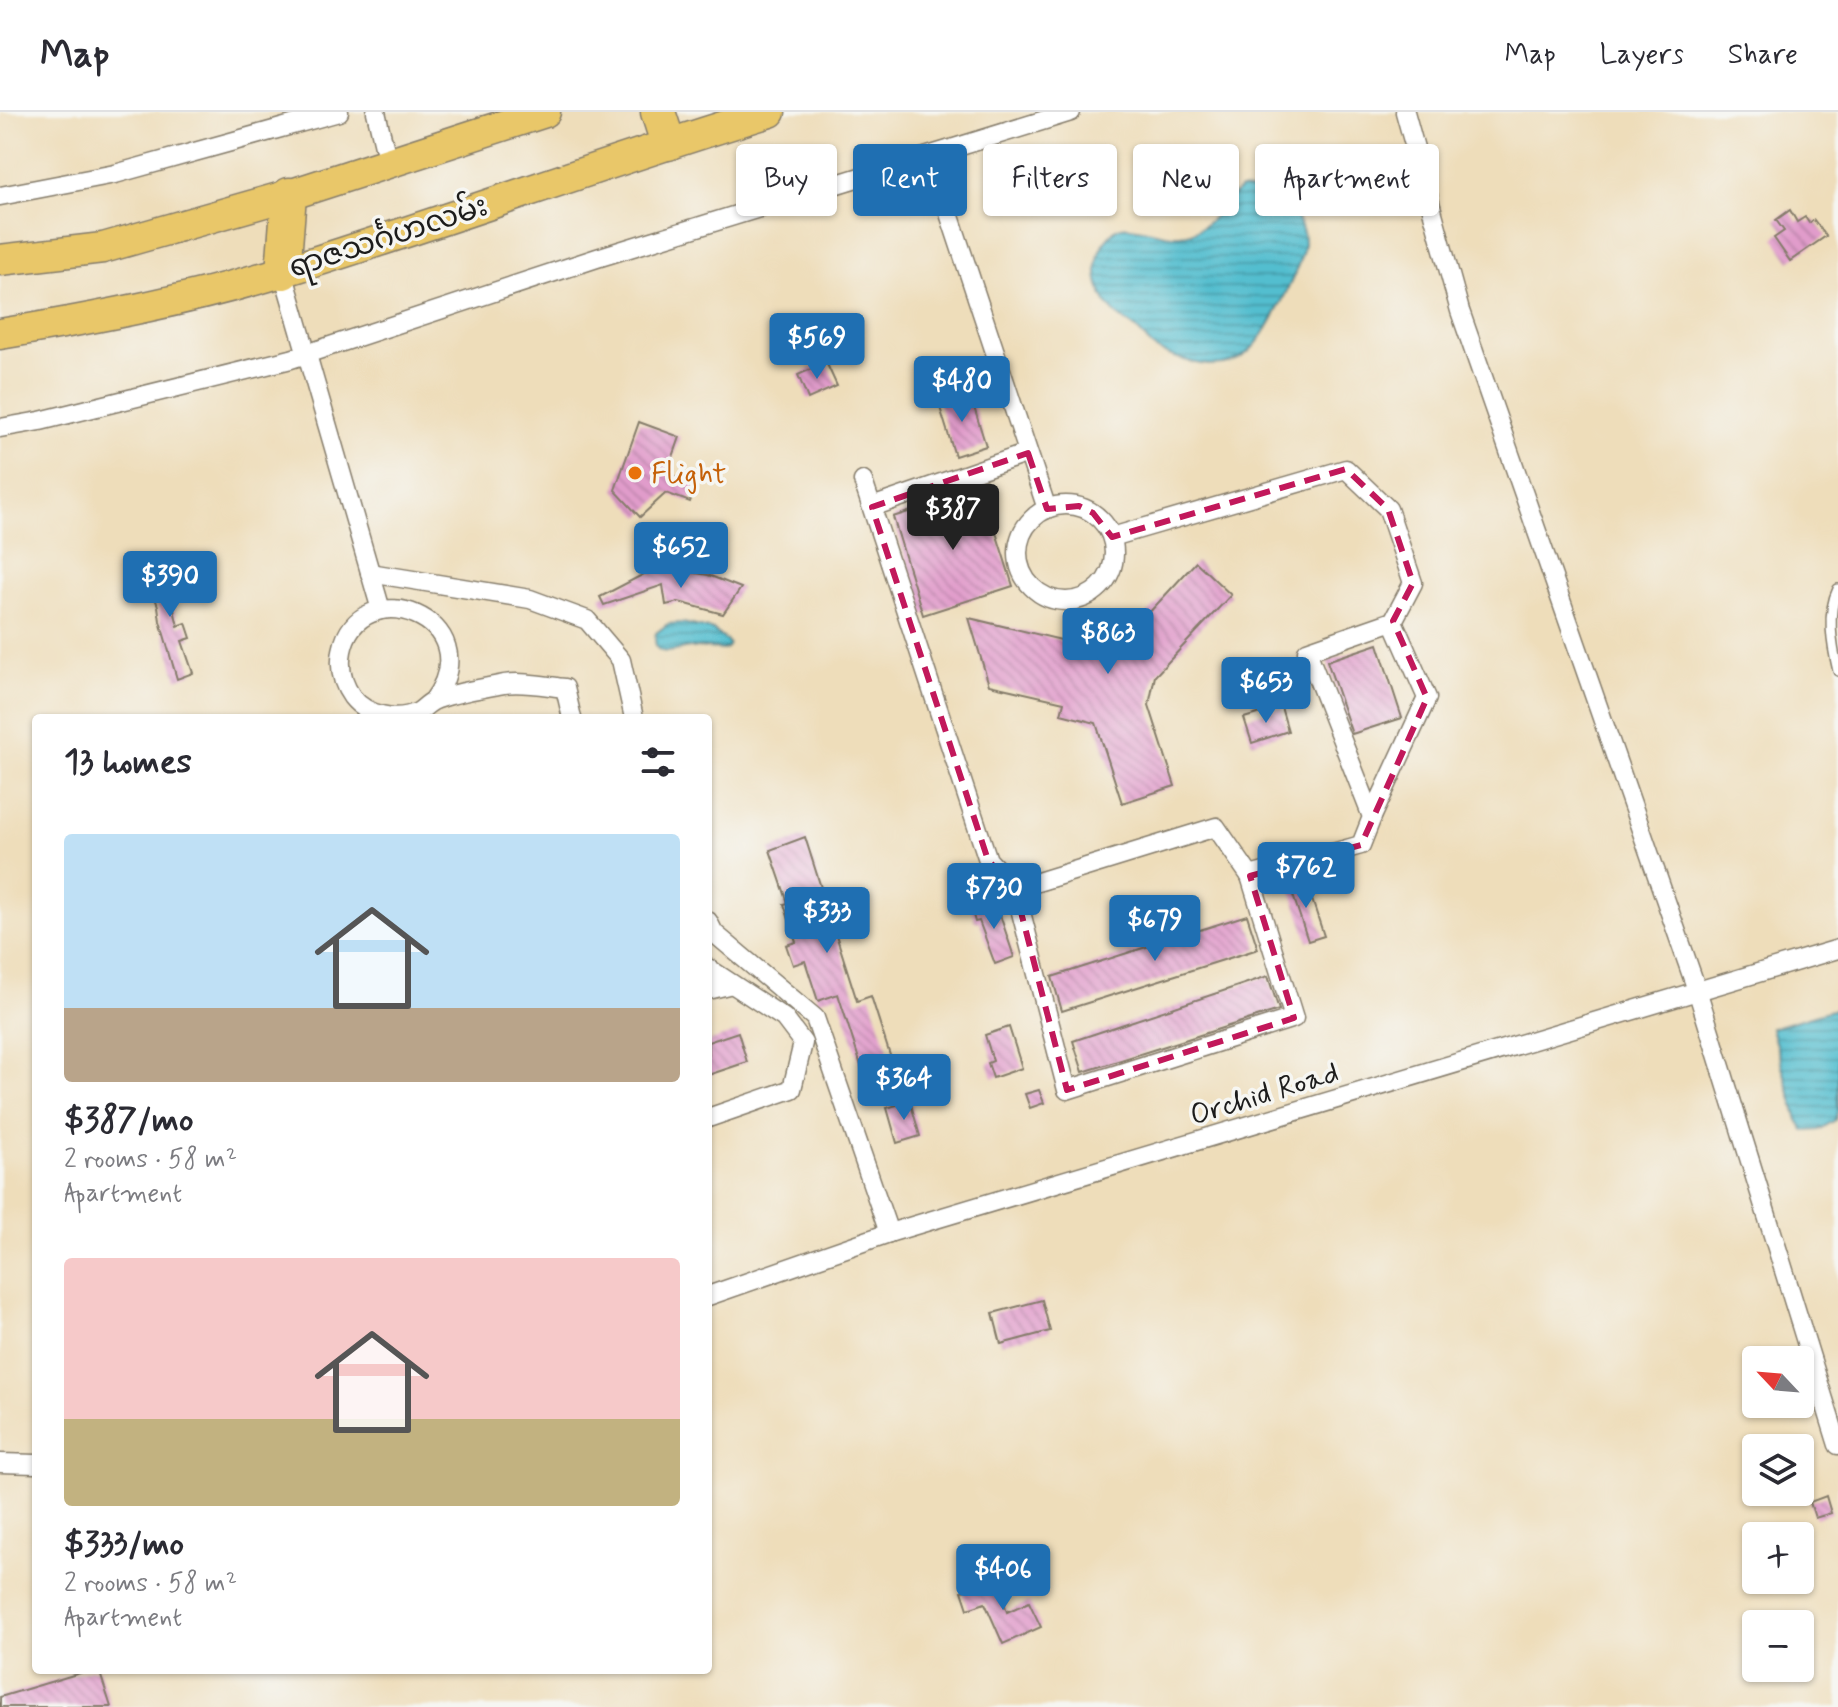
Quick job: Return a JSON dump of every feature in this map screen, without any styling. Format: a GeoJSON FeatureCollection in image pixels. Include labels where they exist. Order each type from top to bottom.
{"type":"FeatureCollection","features":[{"type":"Feature","properties":{"kind":"highway"},"geometry":{"type":"LineString","coordinates":[[283,272],[289,195]]}},
{"type":"Feature","properties":{"kind":"main road"},"geometry":{"type":"LineString","coordinates":[[0,260],[103,248],[289,195],[545,112]]}},
{"type":"Feature","properties":{"kind":"main road","name":"ရာဇသင်္ဂဟလမ်း"},"geometry":{"type":"LineString","coordinates":[[0,334],[118,314],[283,272],[663,128],[770,112]]}},
{"type":"Feature","properties":{"kind":"street"},"geometry":{"type":"LineString","coordinates":[[0,196],[115,174],[339,112]]}},
{"type":"Feature","properties":{"kind":"street"},"geometry":{"type":"LineString","coordinates":[[376,112],[388,163]]}},
{"type":"Feature","properties":{"kind":"street"},"geometry":{"type":"LineString","coordinates":[[967,144],[1071,112]]}},
{"type":"Feature","properties":{"kind":"street"},"geometry":{"type":"LineString","coordinates":[[1405,112],[1460,311],[1698,993],[1838,1445]]}},
{"type":"Feature","properties":{"kind":"street"},"geometry":{"type":"LineString","coordinates":[[0,428],[40,421],[305,354],[597,258],[853,180]]}},
{"type":"Feature","properties":{"kind":"street"},"geometry":{"type":"LineString","coordinates":[[950,216],[1047,509]]}},
{"type":"Feature","properties":{"kind":"street"},"geometry":{"type":"LineString","coordinates":[[283,272],[381,610]]}},
{"type":"Feature","properties":{"kind":"street"},"geometry":{"type":"LineString","coordinates":[[872,507],[1028,453]]}},
{"type":"Feature","properties":{"kind":"street"},"geometry":{"type":"LineString","coordinates":[[1112,537],[1346,469],[1388,509],[1413,583],[1393,621],[1307,651],[1372,817]]}},
{"type":"Feature","properties":{"kind":"street"},"geometry":{"type":"LineString","coordinates":[[863,481],[988,860],[1015,889],[1067,1090],[1294,1018],[1250,876],[1216,827],[1015,889]]}},
{"type":"Feature","properties":{"kind":"street"},"geometry":{"type":"LineString","coordinates":[[1063,505],[1079,506],[1105,523],[1112,537],[1115,553],[1112,569],[1105,583],[1093,594],[1062,602],[1047,598],[1034,589],[1024,576],[1019,561],[1019,545],[1024,530],[1034,517],[1047,509],[1063,505]]}},
{"type":"Feature","properties":{"kind":"street"},"geometry":{"type":"LineString","coordinates":[[370,573],[530,599],[587,620],[621,660],[633,714]]}},
{"type":"Feature","properties":{"kind":"street"},"geometry":{"type":"LineString","coordinates":[[376,714],[352,698],[343,682],[340,664],[343,646],[351,630],[364,617],[381,610],[398,608],[415,612],[431,622],[442,635],[448,652],[448,670],[443,687],[433,701],[411,714]]}},
{"type":"Feature","properties":{"kind":"street"},"geometry":{"type":"LineString","coordinates":[[1250,876],[1361,845],[1427,698],[1393,621]]}},
{"type":"Feature","properties":{"kind":"street"},"geometry":{"type":"LineString","coordinates":[[433,701],[507,684],[565,688],[571,714]]}},
{"type":"Feature","properties":{"kind":"street"},"geometry":{"type":"LineString","coordinates":[[712,929],[815,1018],[889,1233]]}},
{"type":"Feature","properties":{"kind":"street","name":"Orchid Road"},"geometry":{"type":"LineString","coordinates":[[712,1295],[889,1233],[1838,949]]}},
{"type":"Feature","properties":{"kind":"street"},"geometry":{"type":"LineString","coordinates":[[712,971],[784,1018],[803,1043],[792,1089],[712,1117]]}},
{"type":"Feature","properties":{"kind":"street"},"geometry":{"type":"LineString","coordinates":[[712,989],[732,984]]}},
{"type":"Feature","properties":{"kind":"street"},"geometry":{"type":"LineString","coordinates":[[0,1463],[32,1464]]}},
{"type":"Feature","properties":{"kind":"lane"},"geometry":{"type":"LineString","coordinates":[[1838,589],[1834,596],[1832,643],[1838,671]]}},
{"type":"Feature","properties":{"kind":"highlighted area"},"geometry":{"type":"Polygon","coordinates":[[[1028,453],[1047,509],[1079,506],[1093,513],[1112,537],[1346,469],[1388,509],[1413,583],[1393,621],[1427,698],[1361,845],[1250,876],[1294,1018],[1067,1090],[1015,889],[988,860],[872,507],[1028,453]]]}},
{"type":"Feature","properties":{"kind":"water"},"geometry":{"type":"Polygon","coordinates":[[[1239,190],[1255,191],[1255,216],[1294,216],[1298,221],[1303,250],[1287,292],[1264,334],[1234,361],[1206,365],[1162,352],[1106,302],[1097,274],[1102,246],[1121,227],[1181,235],[1191,233],[1215,216],[1239,216],[1239,190]]]}},
{"type":"Feature","properties":{"kind":"water"},"geometry":{"type":"Polygon","coordinates":[[[683,623],[713,630],[729,646],[723,650],[695,648],[660,651],[655,642],[656,633],[668,624],[683,623]]]}},
{"type":"Feature","properties":{"kind":"water"},"geometry":{"type":"Polygon","coordinates":[[[1838,1008],[1838,1109],[1835,1120],[1819,1130],[1805,1131],[1798,1120],[1771,1028],[1838,1008]]]}},
{"type":"Feature","properties":{"kind":"building"},"geometry":{"type":"Polygon","coordinates":[[[1790,210],[1797,222],[1805,217],[1809,223],[1814,220],[1826,236],[1790,261],[1774,238],[1784,231],[1776,220],[1790,210]]]}},
{"type":"Feature","properties":{"kind":"building"},"geometry":{"type":"Polygon","coordinates":[[[826,362],[837,386],[808,399],[798,375],[826,362]]]}},
{"type":"Feature","properties":{"kind":"building"},"geometry":{"type":"Polygon","coordinates":[[[969,391],[986,446],[955,456],[938,401],[969,391]]]}},
{"type":"Feature","properties":{"kind":"building"},"geometry":{"type":"Polygon","coordinates":[[[639,422],[680,437],[667,474],[696,484],[690,502],[666,493],[640,517],[615,490],[639,422]]]}},
{"type":"Feature","properties":{"kind":"building"},"geometry":{"type":"Polygon","coordinates":[[[982,488],[1013,586],[923,615],[893,517],[982,488]]]}},
{"type":"Feature","properties":{"kind":"building"},"geometry":{"type":"Polygon","coordinates":[[[165,561],[172,580],[167,581],[178,626],[186,623],[191,638],[182,641],[193,673],[177,679],[158,606],[144,568],[165,561]]]}},
{"type":"Feature","properties":{"kind":"building"},"geometry":{"type":"Polygon","coordinates":[[[1196,562],[1231,595],[1155,676],[1149,705],[1175,786],[1122,803],[1096,723],[1061,714],[1064,702],[989,685],[969,618],[1061,640],[1084,633],[1114,637],[1121,643],[1196,562]]]}},
{"type":"Feature","properties":{"kind":"building"},"geometry":{"type":"Polygon","coordinates":[[[670,569],[708,575],[741,588],[723,614],[679,602],[666,605],[663,585],[604,605],[600,597],[644,574],[670,569]]]}},
{"type":"Feature","properties":{"kind":"building"},"geometry":{"type":"Polygon","coordinates":[[[1378,644],[1402,718],[1352,734],[1327,661],[1378,644]]]}},
{"type":"Feature","properties":{"kind":"building"},"geometry":{"type":"Polygon","coordinates":[[[1281,707],[1288,731],[1252,743],[1244,718],[1281,707]]]}},
{"type":"Feature","properties":{"kind":"building"},"geometry":{"type":"Polygon","coordinates":[[[805,837],[857,1001],[871,996],[895,1071],[866,1081],[838,994],[818,1001],[805,961],[793,965],[786,945],[796,942],[784,904],[788,903],[770,850],[805,837]]]}},
{"type":"Feature","properties":{"kind":"building"},"geometry":{"type":"Polygon","coordinates":[[[1305,878],[1324,936],[1308,941],[1289,883],[1305,878]]]}},
{"type":"Feature","properties":{"kind":"building"},"geometry":{"type":"Polygon","coordinates":[[[995,900],[1014,957],[995,964],[971,908],[995,900]]]}},
{"type":"Feature","properties":{"kind":"building"},"geometry":{"type":"Polygon","coordinates":[[[1247,915],[1258,949],[1062,1011],[1052,977],[1247,915]]]}},
{"type":"Feature","properties":{"kind":"building"},"geometry":{"type":"Polygon","coordinates":[[[1268,976],[1279,1010],[1083,1072],[1073,1041],[1268,976]]]}},
{"type":"Feature","properties":{"kind":"building"},"geometry":{"type":"Polygon","coordinates":[[[1009,1027],[1022,1068],[993,1078],[988,1063],[993,1061],[985,1035],[1009,1027]]]}},
{"type":"Feature","properties":{"kind":"building"},"geometry":{"type":"Polygon","coordinates":[[[738,1032],[747,1062],[712,1074],[712,1041],[738,1032]]]}},
{"type":"Feature","properties":{"kind":"building"},"geometry":{"type":"Polygon","coordinates":[[[1039,1090],[1044,1103],[1030,1108],[1025,1094],[1039,1090]]]}},
{"type":"Feature","properties":{"kind":"building"},"geometry":{"type":"Polygon","coordinates":[[[910,1101],[920,1136],[897,1143],[887,1108],[910,1101]]]}},
{"type":"Feature","properties":{"kind":"building"},"geometry":{"type":"Polygon","coordinates":[[[1042,1300],[1050,1331],[1001,1344],[993,1313],[1042,1300]]]}},
{"type":"Feature","properties":{"kind":"building"},"geometry":{"type":"Polygon","coordinates":[[[1826,1496],[1831,1513],[1815,1518],[1811,1506],[1814,1506],[1814,1500],[1826,1496]]]}},
{"type":"Feature","properties":{"kind":"building"},"geometry":{"type":"Polygon","coordinates":[[[997,1580],[1007,1612],[1029,1602],[1041,1627],[1003,1644],[985,1603],[968,1609],[962,1591],[997,1580]]]}},
{"type":"Feature","properties":{"kind":"building"},"geometry":{"type":"Polygon","coordinates":[[[77,1674],[100,1674],[111,1707],[0,1707],[0,1697],[77,1674]]]}},
{"type":"Feature","properties":{"kind":"place","name":"Flight"},"geometry":{"type":"Point","coordinates":[635,473]}}]}
